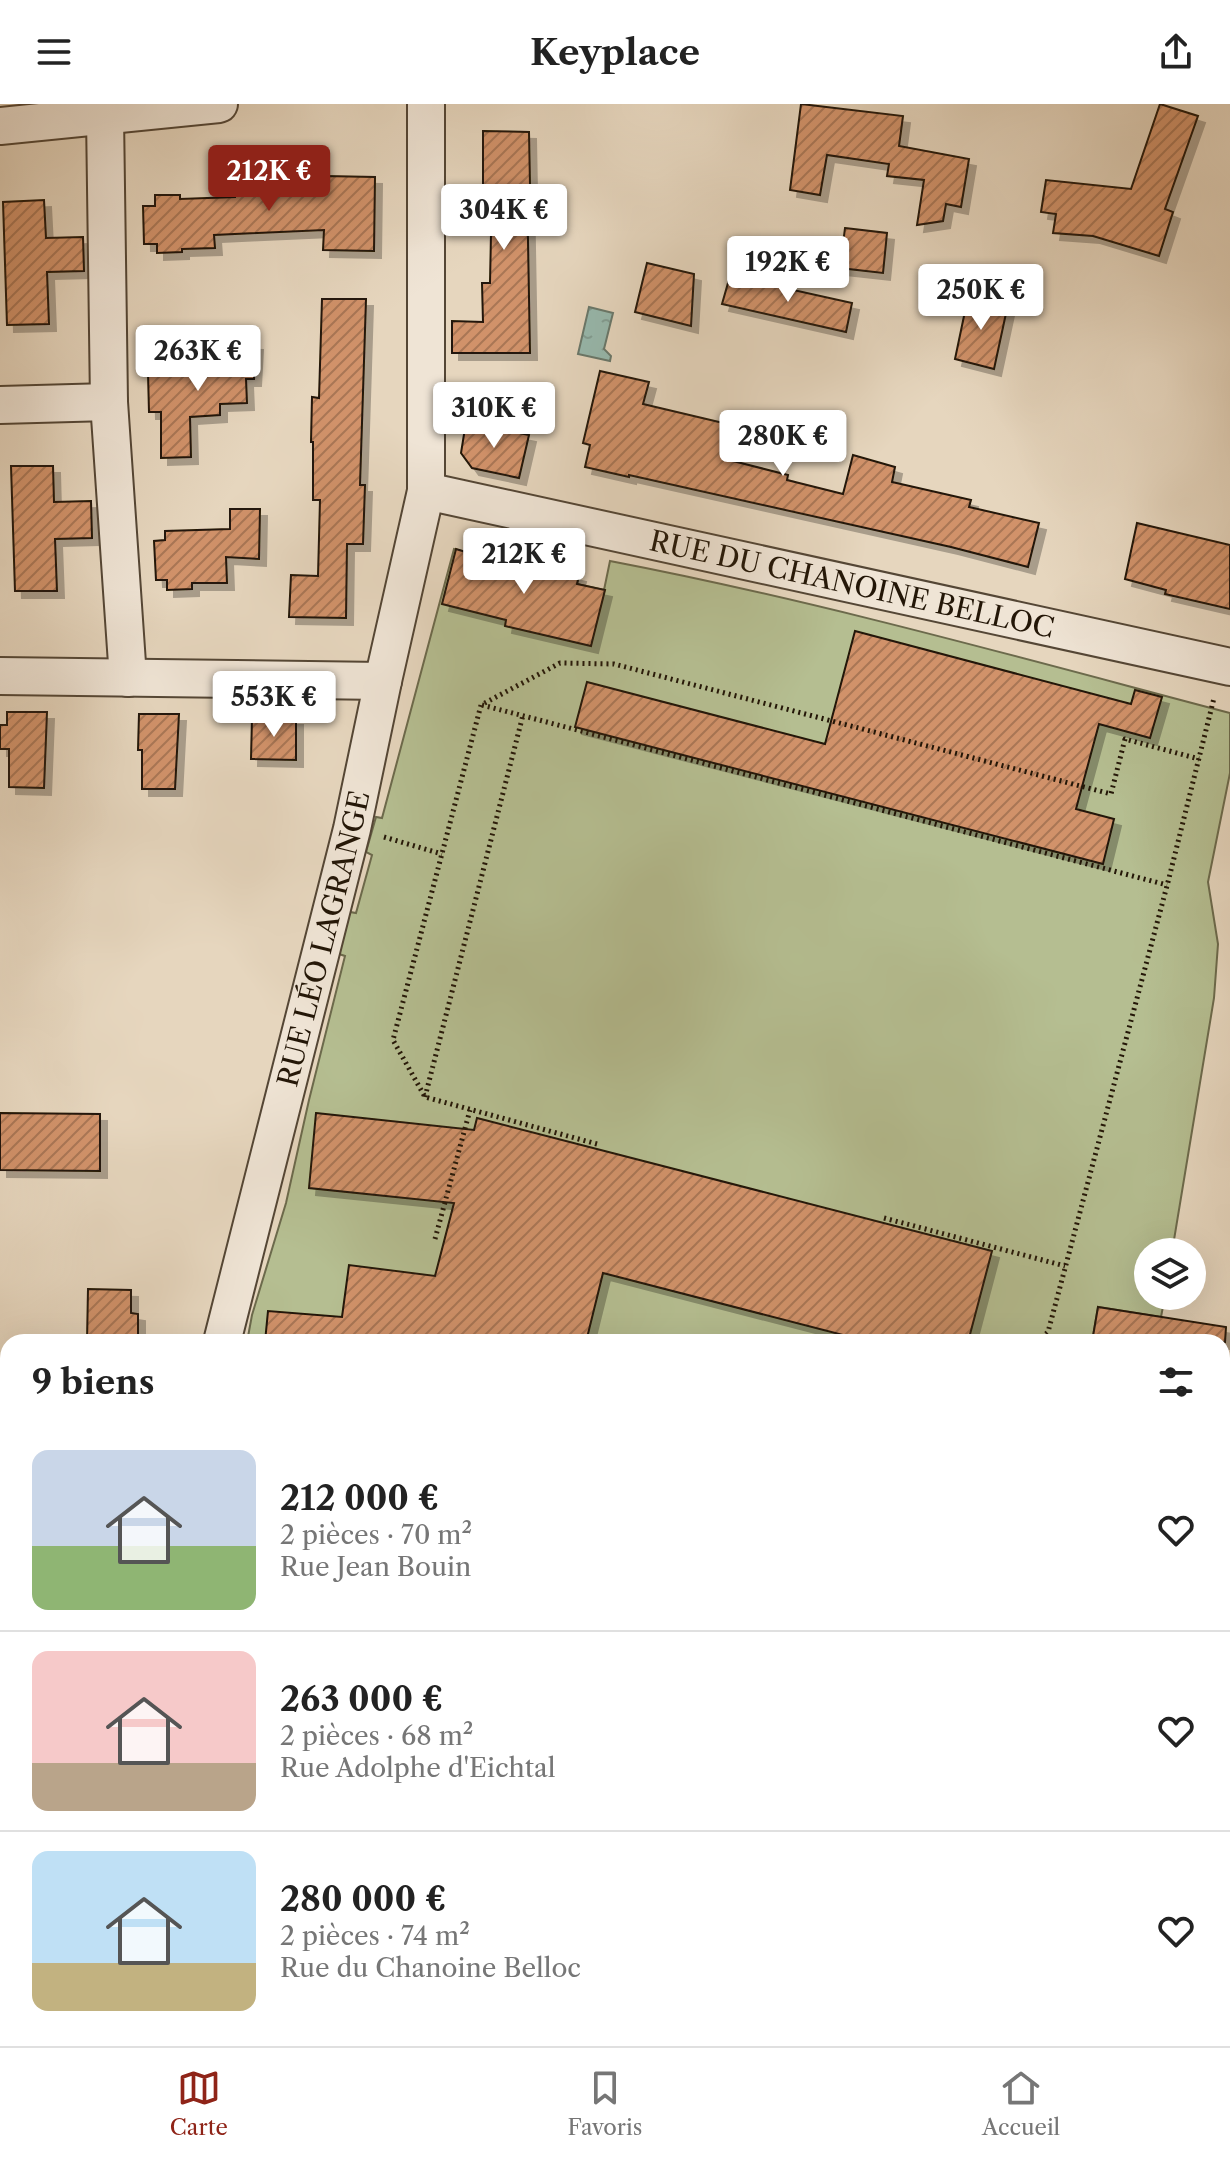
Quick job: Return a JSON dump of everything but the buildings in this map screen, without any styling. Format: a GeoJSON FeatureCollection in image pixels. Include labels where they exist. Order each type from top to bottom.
{"type":"FeatureCollection","features":[{"type":"Feature","properties":{"kind":"street"},"geometry":{"type":"LineString","coordinates":[[0,126],[219,104]]}},
{"type":"Feature","properties":{"kind":"street","name":"RUE LÉO LAGRANGE"},"geometry":{"type":"LineString","coordinates":[[224,1334],[352,829],[426,491],[426,104]]}},
{"type":"Feature","properties":{"kind":"street"},"geometry":{"type":"LineString","coordinates":[[105,116],[109,402],[128,678]]}},
{"type":"Feature","properties":{"kind":"street"},"geometry":{"type":"LineString","coordinates":[[0,405],[109,402]]}},
{"type":"Feature","properties":{"kind":"street","name":"RUE DU CHANOINE BELLOC"},"geometry":{"type":"LineString","coordinates":[[426,491],[1230,667]]}},
{"type":"Feature","properties":{"kind":"street"},"geometry":{"type":"LineString","coordinates":[[0,676],[383,681]]}},
{"type":"Feature","properties":{"kind":"path"},"geometry":{"type":"LineString","coordinates":[[597,1144],[425,1097],[393,1040],[481,705],[560,663],[614,664],[1111,794],[1125,739],[1199,759]]}},
{"type":"Feature","properties":{"kind":"path"},"geometry":{"type":"LineString","coordinates":[[481,705],[1167,885]]}},
{"type":"Feature","properties":{"kind":"path"},"geometry":{"type":"LineString","coordinates":[[1046,1334],[1212,709]]}},
{"type":"Feature","properties":{"kind":"path"},"geometry":{"type":"LineString","coordinates":[[425,1097],[523,715]]}},
{"type":"Feature","properties":{"kind":"path"},"geometry":{"type":"LineString","coordinates":[[352,829],[442,854]]}},
{"type":"Feature","properties":{"kind":"path"},"geometry":{"type":"LineString","coordinates":[[435,1239],[470,1110]]}},
{"type":"Feature","properties":{"kind":"path"},"geometry":{"type":"LineString","coordinates":[[884,1218],[1065,1266]]}},
{"type":"Feature","properties":{"kind":"green space"},"geometry":{"type":"Polygon","coordinates":[[[454,549],[469,553],[471,549],[516,560],[518,553],[538,558],[536,564],[579,575],[577,584],[604,590],[610,561],[688,577],[922,632],[1230,713],[1230,773],[1208,882],[1218,944],[1214,998],[1174,1238],[1134,1238],[1134,1310],[1162,1310],[1161,1317],[1098,1307],[1093,1334],[248,1334],[286,1203],[345,956],[339,954],[350,912],[356,913],[372,855],[366,852],[376,817],[382,818],[454,549]]]}},
{"type":"Feature","properties":{"kind":"water"},"geometry":{"type":"Polygon","coordinates":[[[589,307],[613,313],[604,349],[611,356],[610,361],[578,354],[589,307]]]}}]}
